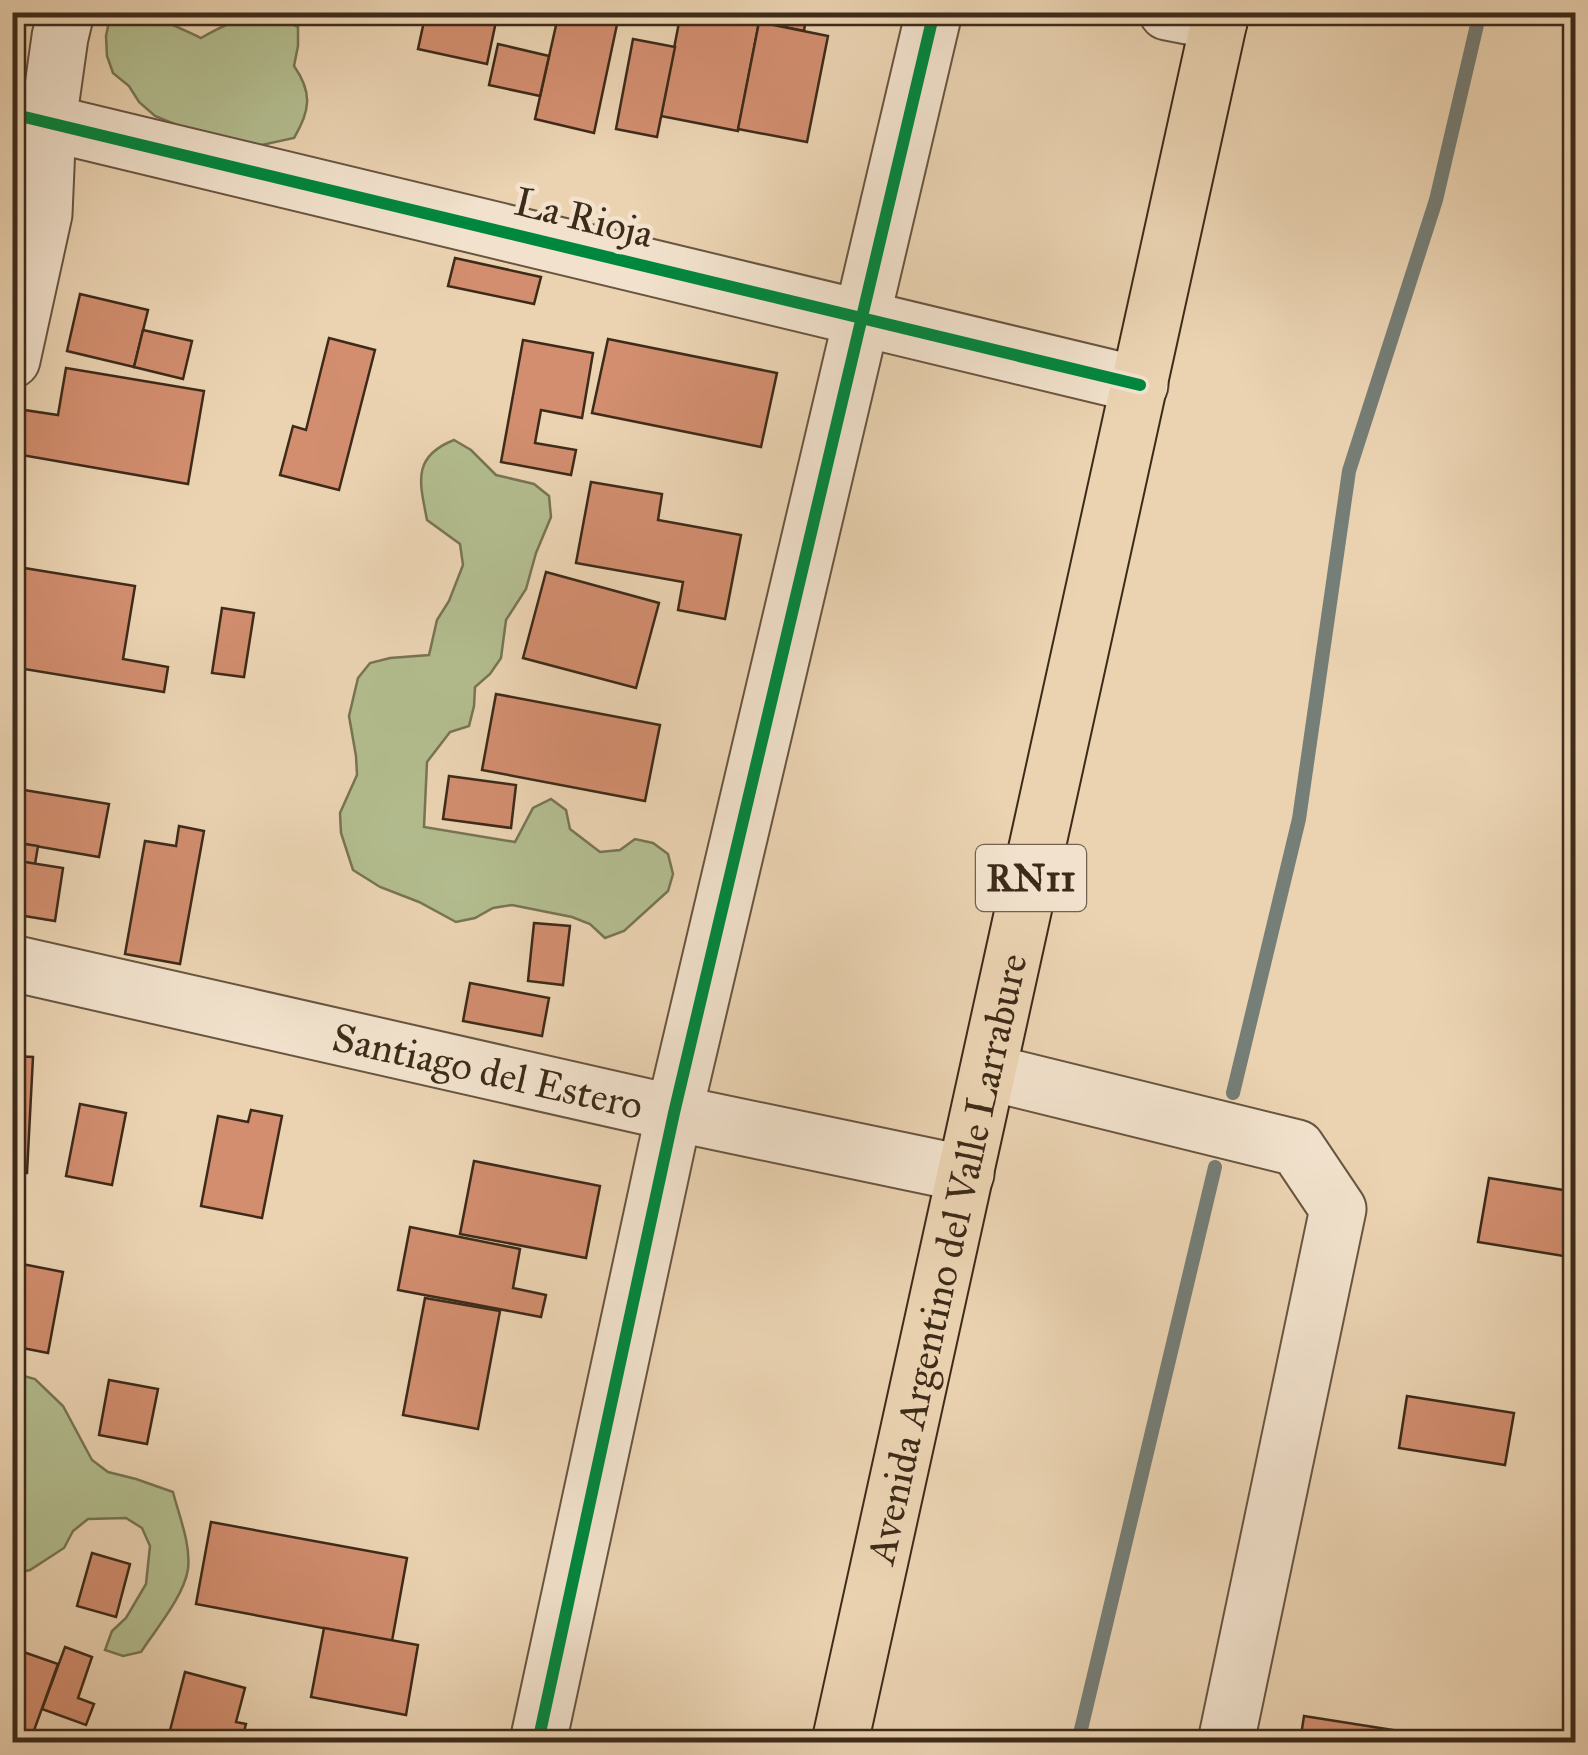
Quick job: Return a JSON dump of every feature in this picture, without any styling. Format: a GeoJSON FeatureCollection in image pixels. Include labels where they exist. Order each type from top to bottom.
{"type":"FeatureCollection","features":[{"type":"Feature","properties":{"kind":"highway","name":"Avenida Argentino del Valle Larrabure"},"geometry":{"type":"LineString","coordinates":[[840,1742],[1140,385],[1202,16]]}},
{"type":"Feature","properties":{"kind":"street"},"geometry":{"type":"LineString","coordinates":[[12,360],[44,214],[30,118],[66,12]]}},
{"type":"Feature","properties":{"kind":"street"},"geometry":{"type":"LineString","coordinates":[[538,1742],[674,1113],[934,12]]}},
{"type":"Feature","properties":{"kind":"street","name":"La Rioja"},"geometry":{"type":"LineString","coordinates":[[30,118],[1140,385]]}},
{"type":"Feature","properties":{"kind":"street","name":"Santiago del Estero"},"geometry":{"type":"LineString","coordinates":[[12,963],[674,1113],[966,1174]]}},
{"type":"Feature","properties":{"kind":"street"},"geometry":{"type":"LineString","coordinates":[[988,1072],[1297,1148],[1338,1208],[1226,1742]]}},
{"type":"Feature","properties":{"kind":"green space"},"geometry":{"type":"Polygon","coordinates":[[[123,13],[154,18],[201,38],[248,18],[272,18],[298,27],[294,66],[307,102],[294,138],[257,146],[220,143],[155,116],[113,73],[107,56],[110,17],[123,13]]]}},
{"type":"Feature","properties":{"kind":"green space"},"geometry":{"type":"Polygon","coordinates":[[[454,440],[471,450],[496,475],[534,484],[549,496],[551,517],[526,589],[506,620],[501,658],[475,687],[469,726],[450,732],[427,762],[424,827],[515,842],[533,808],[551,799],[566,810],[570,829],[600,852],[620,850],[635,839],[653,843],[668,854],[673,874],[668,891],[624,931],[605,938],[590,924],[572,917],[512,905],[456,922],[380,887],[353,870],[341,833],[340,813],[357,775],[349,716],[358,678],[370,663],[429,655],[437,620],[463,565],[460,544],[427,520],[421,483],[431,454],[454,440]]]}},
{"type":"Feature","properties":{"kind":"green space"},"geometry":{"type":"Polygon","coordinates":[[[13,1373],[35,1379],[63,1406],[92,1460],[108,1472],[173,1492],[186,1540],[188,1569],[175,1601],[141,1652],[123,1656],[105,1650],[112,1631],[126,1618],[146,1584],[150,1546],[142,1528],[126,1518],[88,1519],[73,1531],[64,1548],[30,1570],[13,1574],[13,1373]]]}},
{"type":"Feature","properties":{"kind":"building"},"geometry":{"type":"Polygon","coordinates":[[[426,12],[498,12],[487,64],[418,49],[426,12]]]}},
{"type":"Feature","properties":{"kind":"building"},"geometry":{"type":"Polygon","coordinates":[[[559,12],[619,15],[594,133],[535,119],[559,12]]]}},
{"type":"Feature","properties":{"kind":"building"},"geometry":{"type":"Polygon","coordinates":[[[681,12],[761,12],[738,131],[661,116],[681,12]]]}},
{"type":"Feature","properties":{"kind":"building"},"geometry":{"type":"Polygon","coordinates":[[[761,12],[807,12],[804,31],[759,22],[761,12]]]}},
{"type":"Feature","properties":{"kind":"building"},"geometry":{"type":"Polygon","coordinates":[[[759,22],[828,36],[807,142],[738,129],[759,22]]]}},
{"type":"Feature","properties":{"kind":"building"},"geometry":{"type":"Polygon","coordinates":[[[633,39],[675,47],[657,137],[616,129],[633,39]]]}},
{"type":"Feature","properties":{"kind":"building"},"geometry":{"type":"Polygon","coordinates":[[[498,44],[549,56],[540,96],[489,85],[498,44]]]}},
{"type":"Feature","properties":{"kind":"building"},"geometry":{"type":"Polygon","coordinates":[[[455,258],[541,277],[534,304],[448,286],[455,258]]]}},
{"type":"Feature","properties":{"kind":"building"},"geometry":{"type":"Polygon","coordinates":[[[80,294],[148,310],[134,367],[67,351],[80,294]]]}},
{"type":"Feature","properties":{"kind":"building"},"geometry":{"type":"Polygon","coordinates":[[[143,330],[192,341],[183,379],[134,367],[143,330]]]}},
{"type":"Feature","properties":{"kind":"building"},"geometry":{"type":"Polygon","coordinates":[[[329,338],[375,350],[339,490],[280,475],[293,426],[306,430],[329,338]]]}},
{"type":"Feature","properties":{"kind":"building"},"geometry":{"type":"Polygon","coordinates":[[[608,339],[777,373],[761,447],[592,413],[608,339]]]}},
{"type":"Feature","properties":{"kind":"building"},"geometry":{"type":"Polygon","coordinates":[[[523,340],[593,353],[582,418],[541,410],[535,443],[576,450],[571,475],[501,462],[523,340]]]}},
{"type":"Feature","properties":{"kind":"building"},"geometry":{"type":"Polygon","coordinates":[[[66,368],[204,391],[188,484],[16,454],[24,410],[58,415],[66,368]]]}},
{"type":"Feature","properties":{"kind":"building"},"geometry":{"type":"Polygon","coordinates":[[[591,482],[662,494],[658,520],[741,535],[725,619],[678,610],[683,582],[576,563],[591,482]]]}},
{"type":"Feature","properties":{"kind":"building"},"geometry":{"type":"Polygon","coordinates":[[[12,566],[135,586],[123,659],[168,667],[164,692],[12,667],[12,566]]]}},
{"type":"Feature","properties":{"kind":"building"},"geometry":{"type":"Polygon","coordinates":[[[546,572],[659,603],[636,688],[523,658],[546,572]]]}},
{"type":"Feature","properties":{"kind":"building"},"geometry":{"type":"Polygon","coordinates":[[[222,608],[254,613],[244,677],[212,673],[222,608]]]}},
{"type":"Feature","properties":{"kind":"building"},"geometry":{"type":"Polygon","coordinates":[[[496,694],[660,725],[645,801],[482,770],[496,694]]]}},
{"type":"Feature","properties":{"kind":"building"},"geometry":{"type":"Polygon","coordinates":[[[449,776],[516,785],[511,828],[443,819],[449,776]]]}},
{"type":"Feature","properties":{"kind":"building"},"geometry":{"type":"Polygon","coordinates":[[[12,788],[109,804],[99,857],[12,842],[12,788]]]}},
{"type":"Feature","properties":{"kind":"building"},"geometry":{"type":"Polygon","coordinates":[[[179,826],[204,831],[180,964],[125,954],[145,841],[176,846],[179,826]]]}},
{"type":"Feature","properties":{"kind":"building"},"geometry":{"type":"Polygon","coordinates":[[[12,842],[38,846],[35,864],[12,860],[12,842]]]}},
{"type":"Feature","properties":{"kind":"building"},"geometry":{"type":"Polygon","coordinates":[[[12,860],[63,868],[55,921],[12,914],[12,860]]]}},
{"type":"Feature","properties":{"kind":"building"},"geometry":{"type":"Polygon","coordinates":[[[534,923],[570,926],[563,985],[528,981],[534,923]]]}},
{"type":"Feature","properties":{"kind":"building"},"geometry":{"type":"Polygon","coordinates":[[[470,983],[549,998],[542,1036],[463,1021],[470,983]]]}},
{"type":"Feature","properties":{"kind":"building"},"geometry":{"type":"Polygon","coordinates":[[[12,1056],[33,1057],[27,1173],[12,1173],[12,1056]]]}},
{"type":"Feature","properties":{"kind":"building"},"geometry":{"type":"Polygon","coordinates":[[[80,1104],[126,1113],[112,1185],[66,1176],[80,1104]]]}},
{"type":"Feature","properties":{"kind":"building"},"geometry":{"type":"Polygon","coordinates":[[[251,1110],[282,1116],[262,1218],[201,1206],[218,1116],[248,1122],[251,1110]]]}},
{"type":"Feature","properties":{"kind":"building"},"geometry":{"type":"Polygon","coordinates":[[[474,1161],[600,1186],[586,1258],[460,1234],[474,1161]]]}},
{"type":"Feature","properties":{"kind":"building"},"geometry":{"type":"Polygon","coordinates":[[[1489,1178],[1576,1192],[1576,1258],[1478,1242],[1489,1178]]]}},
{"type":"Feature","properties":{"kind":"building"},"geometry":{"type":"Polygon","coordinates":[[[410,1227],[520,1249],[513,1288],[546,1295],[541,1317],[398,1290],[410,1227]]]}},
{"type":"Feature","properties":{"kind":"building"},"geometry":{"type":"Polygon","coordinates":[[[12,1262],[63,1272],[48,1353],[12,1346],[12,1262]]]}},
{"type":"Feature","properties":{"kind":"building"},"geometry":{"type":"Polygon","coordinates":[[[425,1298],[500,1311],[478,1429],[403,1415],[425,1298]]]}},
{"type":"Feature","properties":{"kind":"building"},"geometry":{"type":"Polygon","coordinates":[[[109,1380],[158,1389],[147,1444],[99,1435],[109,1380]]]}},
{"type":"Feature","properties":{"kind":"building"},"geometry":{"type":"Polygon","coordinates":[[[1407,1396],[1514,1413],[1505,1465],[1399,1448],[1407,1396]]]}},
{"type":"Feature","properties":{"kind":"building"},"geometry":{"type":"Polygon","coordinates":[[[211,1522],[407,1558],[392,1641],[196,1604],[211,1522]]]}},
{"type":"Feature","properties":{"kind":"building"},"geometry":{"type":"Polygon","coordinates":[[[92,1553],[130,1564],[116,1617],[77,1606],[92,1553]]]}},
{"type":"Feature","properties":{"kind":"building"},"geometry":{"type":"Polygon","coordinates":[[[324,1628],[418,1645],[406,1715],[311,1697],[324,1628]]]}},
{"type":"Feature","properties":{"kind":"building"},"geometry":{"type":"Polygon","coordinates":[[[65,1647],[92,1657],[78,1698],[94,1704],[86,1725],[42,1709],[65,1647]]]}},
{"type":"Feature","properties":{"kind":"building"},"geometry":{"type":"Polygon","coordinates":[[[12,1648],[58,1664],[32,1736],[12,1728],[12,1648]]]}},
{"type":"Feature","properties":{"kind":"building"},"geometry":{"type":"Polygon","coordinates":[[[185,1672],[245,1688],[236,1722],[246,1724],[241,1742],[167,1742],[185,1672]]]}},
{"type":"Feature","properties":{"kind":"building"},"geometry":{"type":"Polygon","coordinates":[[[1304,1716],[1469,1742],[1300,1742],[1304,1716]]]}},
{"type":"Feature","properties":{"kind":"building"},"geometry":{"type":"Polygon","coordinates":[[[348,1735],[392,1742],[347,1742],[348,1735]]]}},
{"type":"Feature","properties":{"kind":"waterway"},"geometry":{"type":"LineString","coordinates":[[1233,1093],[1299,819],[1349,471],[1436,200],[1480,12]]}},
{"type":"Feature","properties":{"kind":"waterway"},"geometry":{"type":"LineString","coordinates":[[1078,1742],[1215,1167]]}},
{"type":"Feature","properties":{"kind":"cycle path"},"geometry":{"type":"LineString","coordinates":[[538,1742],[674,1113],[934,12]]}},
{"type":"Feature","properties":{"kind":"cycle path"},"geometry":{"type":"LineString","coordinates":[[12,114],[1140,385]]}}]}
